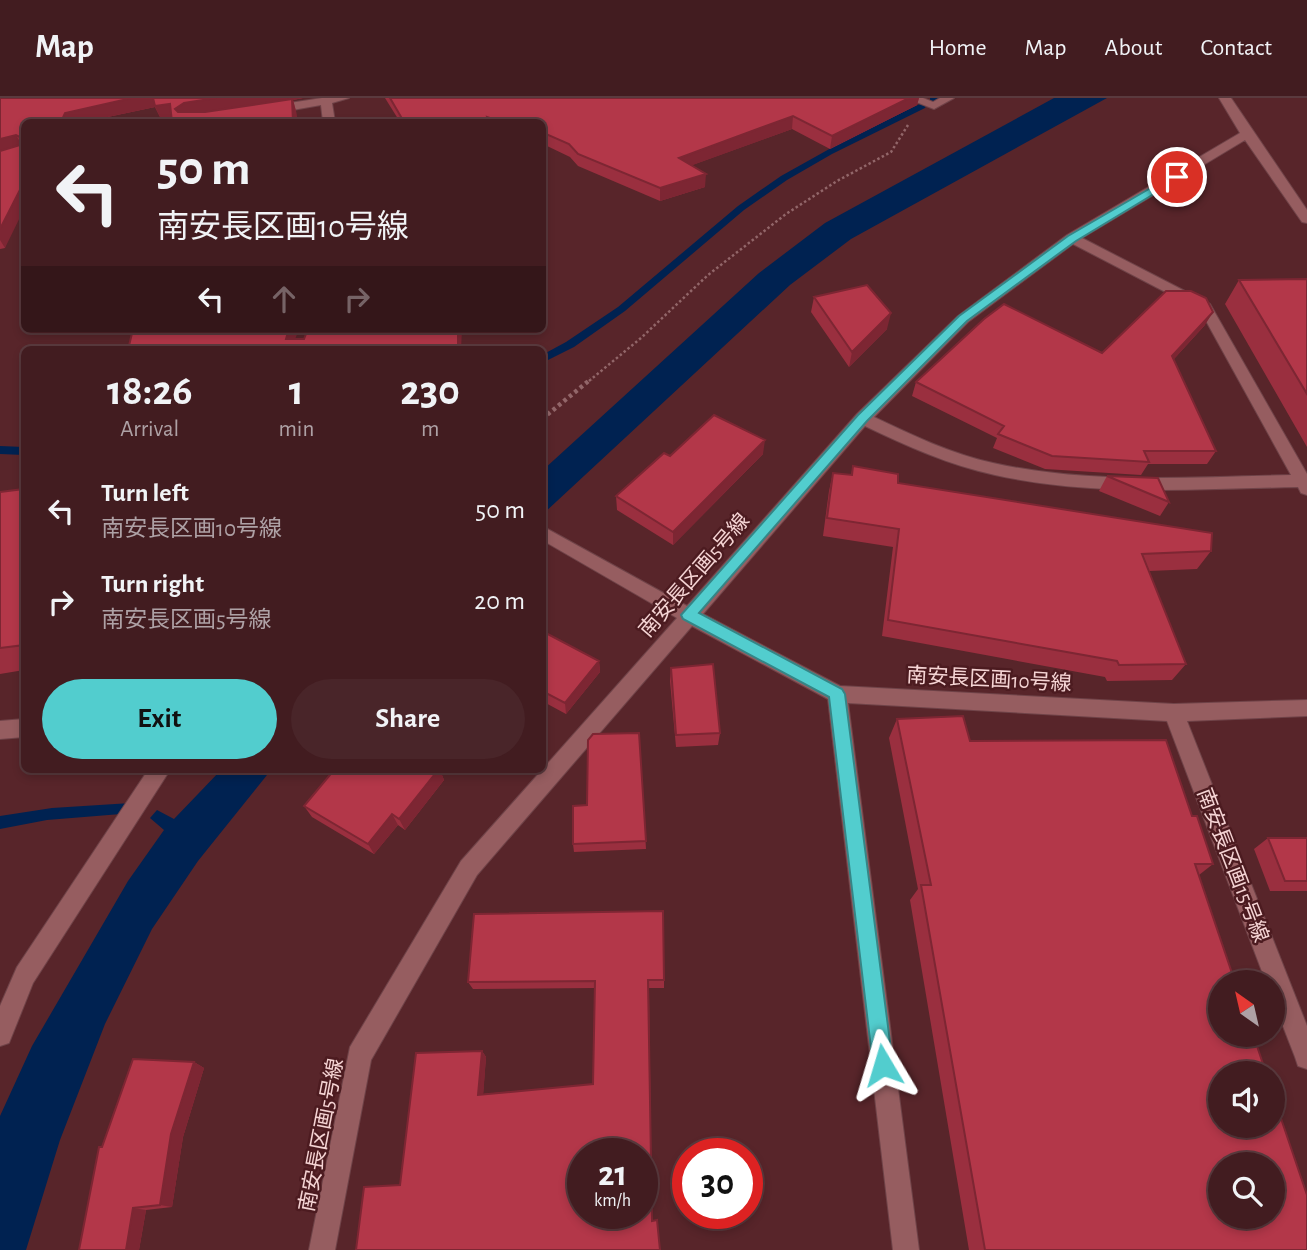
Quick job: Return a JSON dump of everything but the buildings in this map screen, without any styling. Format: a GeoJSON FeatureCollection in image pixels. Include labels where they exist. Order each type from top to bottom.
{"type":"FeatureCollection","features":[{"type":"Feature","properties":{"kind":"street"},"geometry":{"type":"LineString","coordinates":[[262,111],[343,98]]}},
{"type":"Feature","properties":{"kind":"street"},"geometry":{"type":"LineString","coordinates":[[912,98],[934,106],[948,98]]}},
{"type":"Feature","properties":{"kind":"street"},"geometry":{"type":"LineString","coordinates":[[1225,98],[1307,219]]}},
{"type":"Feature","properties":{"kind":"street"},"geometry":{"type":"LineString","coordinates":[[326,100],[329,119]]}},
{"type":"Feature","properties":{"kind":"street","name":"南安長区画5号線"},"geometry":{"type":"LineString","coordinates":[[322,1250],[359,1056],[469,868],[863,418],[963,318],[1072,238],[1130,206],[1247,134]]}},
{"type":"Feature","properties":{"kind":"street"},"geometry":{"type":"LineString","coordinates":[[863,418],[942,453],[993,469],[1086,484],[1305,485],[1205,307],[1072,238]]}},
{"type":"Feature","properties":{"kind":"street","name":"南安長区画10号線"},"geometry":{"type":"LineString","coordinates":[[546,534],[688,615],[837,694],[1174,713],[1307,708]]}},
{"type":"Feature","properties":{"kind":"street"},"geometry":{"type":"LineString","coordinates":[[837,694],[906,1250]]}},
{"type":"Feature","properties":{"kind":"street","name":"南安長区画15号線"},"geometry":{"type":"LineString","coordinates":[[1174,713],[1307,1057]]}},
{"type":"Feature","properties":{"kind":"street"},"geometry":{"type":"LineString","coordinates":[[0,730],[21,728]]}},
{"type":"Feature","properties":{"kind":"street"},"geometry":{"type":"LineString","coordinates":[[0,1034],[25,975],[158,773]]}},
{"type":"Feature","properties":{"kind":"path"},"geometry":{"type":"LineString","coordinates":[[546,416],[641,338],[708,275],[786,214],[837,181],[891,152],[903,130],[934,106]]}},
{"type":"Feature","properties":{"kind":"water"},"geometry":{"type":"Polygon","coordinates":[[[1054,98],[1107,98],[851,239],[790,285],[546,511],[546,467],[759,273],[825,223],[1054,98]]]}},
{"type":"Feature","properties":{"kind":"water"},"geometry":{"type":"Polygon","coordinates":[[[218,773],[269,773],[198,861],[152,929],[105,1024],[60,1140],[26,1250],[0,1250],[0,1116],[32,1046],[128,881],[164,830],[150,818],[157,810],[174,819],[218,773]]]}},
{"type":"Feature","properties":{"kind":"water"},"geometry":{"type":"Polygon","coordinates":[[[131,803],[121,814],[47,820],[0,829],[0,816],[52,808],[131,803]]]}},
{"type":"Feature","properties":{"kind":"waterway"},"geometry":{"type":"LineString","coordinates":[[546,358],[570,345],[622,309],[762,192],[829,152],[922,106]]}},
{"type":"Feature","properties":{"kind":"waterway"},"geometry":{"type":"LineString","coordinates":[[0,450],[21,451]]}},
{"type":"Feature","properties":{"kind":"route"},"geometry":{"type":"LineString","coordinates":[[883,1065],[837,694],[688,615],[863,418],[963,318],[1072,238],[1177,177]]}}]}
